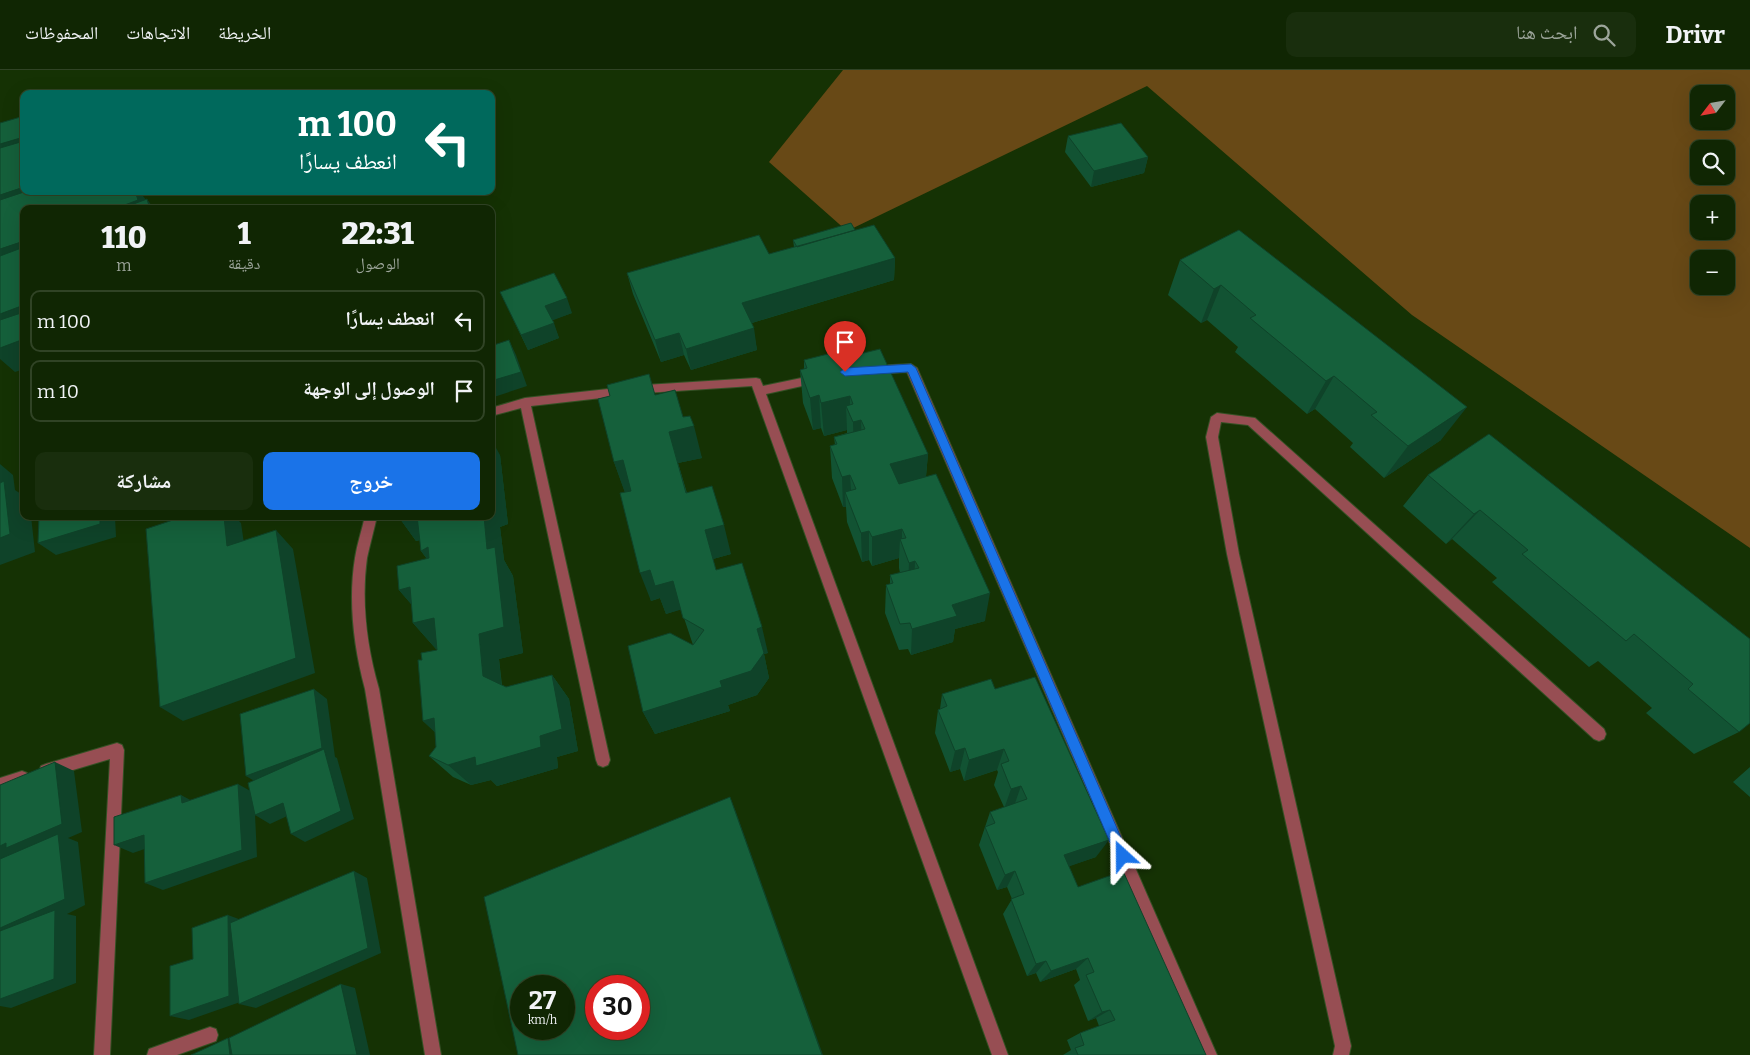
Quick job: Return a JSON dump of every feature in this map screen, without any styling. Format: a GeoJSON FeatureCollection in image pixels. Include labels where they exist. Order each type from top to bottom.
{"type":"FeatureCollection","features":[{"type":"Feature","properties":{"kind":"street"},"geometry":{"type":"LineString","coordinates":[[864,371],[911,368],[1209,1055]]}},
{"type":"Feature","properties":{"kind":"street"},"geometry":{"type":"LineString","coordinates":[[760,391],[826,376]]}},
{"type":"Feature","properties":{"kind":"street"},"geometry":{"type":"LineString","coordinates":[[495,411],[525,402],[645,389],[756,382],[1000,1055]]}},
{"type":"Feature","properties":{"kind":"street"},"geometry":{"type":"LineString","coordinates":[[525,402],[603,760]]}},
{"type":"Feature","properties":{"kind":"street"},"geometry":{"type":"LineString","coordinates":[[1341,1055],[1343,1046],[1233,554],[1212,437],[1217,417],[1251,421],[1599,734]]}},
{"type":"Feature","properties":{"kind":"street"},"geometry":{"type":"LineString","coordinates":[[371,520],[361,559],[359,612],[364,660],[373,699],[433,1055]]}},
{"type":"Feature","properties":{"kind":"street"},"geometry":{"type":"LineString","coordinates":[[0,784],[117,750],[102,1055]]}},
{"type":"Feature","properties":{"kind":"street"},"geometry":{"type":"LineString","coordinates":[[155,1055],[210,1035]]}},
{"type":"Feature","properties":{"kind":"shaded area"},"geometry":{"type":"Polygon","coordinates":[[[843,70],[1750,70],[1750,548],[1412,315],[1147,86],[847,231],[769,162],[843,70]]]}},
{"type":"Feature","properties":{"kind":"building"},"geometry":{"type":"Polygon","coordinates":[[[20,117],[20,138],[0,144],[0,123],[20,117]]]}},
{"type":"Feature","properties":{"kind":"building"},"geometry":{"type":"Polygon","coordinates":[[[1121,123],[1148,157],[1094,171],[1068,136],[1121,123]]]}},
{"type":"Feature","properties":{"kind":"building"},"geometry":{"type":"Polygon","coordinates":[[[20,142],[20,188],[0,195],[0,148],[20,142]]]}},
{"type":"Feature","properties":{"kind":"building"},"geometry":{"type":"Polygon","coordinates":[[[20,193],[20,195],[136,195],[138,200],[125,205],[20,205],[20,242],[0,249],[0,200],[20,193]]]}},
{"type":"Feature","properties":{"kind":"building"},"geometry":{"type":"Polygon","coordinates":[[[147,199],[149,205],[131,205],[147,199]]]}},
{"type":"Feature","properties":{"kind":"building"},"geometry":{"type":"Polygon","coordinates":[[[851,223],[855,230],[797,247],[793,240],[851,223]]]}},
{"type":"Feature","properties":{"kind":"building"},"geometry":{"type":"Polygon","coordinates":[[[874,225],[895,258],[742,303],[754,328],[686,349],[679,333],[655,340],[627,273],[759,235],[769,254],[874,225]]]}},
{"type":"Feature","properties":{"kind":"building"},"geometry":{"type":"Polygon","coordinates":[[[1239,230],[1467,407],[1408,446],[1371,415],[1377,412],[1334,376],[1326,381],[1250,318],[1256,315],[1221,285],[1214,289],[1180,260],[1239,230]]]}},
{"type":"Feature","properties":{"kind":"building"},"geometry":{"type":"Polygon","coordinates":[[[20,248],[20,306],[0,314],[0,256],[20,248]]]}},
{"type":"Feature","properties":{"kind":"building"},"geometry":{"type":"Polygon","coordinates":[[[554,273],[567,298],[545,306],[554,323],[521,335],[500,292],[554,273]]]}},
{"type":"Feature","properties":{"kind":"building"},"geometry":{"type":"Polygon","coordinates":[[[20,313],[20,340],[0,348],[0,320],[20,313]]]}},
{"type":"Feature","properties":{"kind":"building"},"geometry":{"type":"Polygon","coordinates":[[[509,340],[521,372],[495,380],[495,345],[509,340]]]}},
{"type":"Feature","properties":{"kind":"building"},"geometry":{"type":"Polygon","coordinates":[[[880,349],[928,454],[890,464],[899,484],[936,474],[990,593],[952,605],[957,616],[912,629],[910,623],[900,624],[886,585],[893,583],[890,575],[919,568],[915,561],[909,563],[900,539],[906,538],[902,529],[872,537],[869,531],[861,533],[845,492],[856,489],[850,475],[842,477],[830,446],[837,444],[834,437],[865,429],[861,420],[853,422],[846,406],[853,404],[850,396],[821,403],[819,395],[810,398],[800,370],[807,368],[804,360],[844,350],[847,357],[880,349]]]}},
{"type":"Feature","properties":{"kind":"building"},"geometry":{"type":"Polygon","coordinates":[[[649,374],[655,395],[675,390],[683,417],[690,416],[694,426],[669,432],[686,493],[712,486],[724,525],[705,530],[716,570],[742,563],[762,627],[757,629],[764,653],[751,671],[720,681],[722,687],[643,712],[628,646],[670,633],[693,645],[704,630],[683,618],[673,581],[655,586],[650,570],[640,573],[620,493],[631,491],[623,460],[614,462],[598,399],[610,396],[607,385],[649,374]]]}},
{"type":"Feature","properties":{"kind":"building"},"geometry":{"type":"Polygon","coordinates":[[[1489,434],[1750,639],[1750,723],[1739,732],[1688,689],[1693,684],[1634,634],[1626,641],[1522,554],[1528,550],[1480,510],[1474,514],[1428,475],[1489,434]]]}},
{"type":"Feature","properties":{"kind":"building"},"geometry":{"type":"Polygon","coordinates":[[[4,481],[10,534],[0,538],[0,483],[4,481]]]}},
{"type":"Feature","properties":{"kind":"building"},"geometry":{"type":"Polygon","coordinates":[[[39,520],[100,520],[100,524],[38,543],[39,520]]]}},
{"type":"Feature","properties":{"kind":"building"},"geometry":{"type":"Polygon","coordinates":[[[173,520],[224,520],[227,546],[276,530],[296,658],[160,707],[146,529],[173,520]]]}},
{"type":"Feature","properties":{"kind":"building"},"geometry":{"type":"Polygon","coordinates":[[[417,520],[484,520],[487,549],[495,547],[504,627],[479,634],[483,676],[506,687],[552,675],[562,729],[540,736],[541,747],[476,766],[475,757],[448,765],[429,756],[436,747],[434,718],[423,721],[418,660],[422,660],[421,653],[437,650],[434,618],[413,623],[410,587],[399,590],[397,566],[429,558],[428,547],[421,551],[417,520]]]}},
{"type":"Feature","properties":{"kind":"building"},"geometry":{"type":"Polygon","coordinates":[[[1035,677],[1109,840],[1064,855],[1078,887],[1123,871],[1206,1055],[1078,1055],[1075,1048],[1084,1045],[1080,1033],[1115,1020],[1110,1010],[1102,1012],[1086,975],[1094,972],[1088,958],[1051,971],[1046,961],[1036,964],[1011,899],[1024,894],[1015,871],[1005,875],[985,827],[995,823],[990,812],[1027,799],[1021,786],[1011,789],[1001,764],[1009,761],[1004,749],[969,760],[965,748],[955,751],[938,710],[947,706],[942,694],[991,679],[995,689],[1035,677]]]}},
{"type":"Feature","properties":{"kind":"building"},"geometry":{"type":"Polygon","coordinates":[[[314,689],[322,748],[246,776],[240,714],[314,689]]]}},
{"type":"Feature","properties":{"kind":"building"},"geometry":{"type":"Polygon","coordinates":[[[324,749],[341,811],[291,834],[283,803],[255,815],[248,783],[324,749]]]}},
{"type":"Feature","properties":{"kind":"building"},"geometry":{"type":"Polygon","coordinates":[[[55,762],[62,824],[6,848],[6,843],[0,846],[0,785],[55,762]]]}},
{"type":"Feature","properties":{"kind":"building"},"geometry":{"type":"Polygon","coordinates":[[[238,784],[242,850],[145,883],[144,835],[114,845],[114,817],[181,795],[182,803],[238,784]]]}},
{"type":"Feature","properties":{"kind":"building"},"geometry":{"type":"Polygon","coordinates":[[[730,797],[822,1055],[518,1055],[515,1040],[575,1040],[575,975],[510,975],[510,1018],[484,897],[730,797]]]}},
{"type":"Feature","properties":{"kind":"building"},"geometry":{"type":"Polygon","coordinates":[[[58,834],[65,899],[0,928],[0,859],[58,834]]]}},
{"type":"Feature","properties":{"kind":"building"},"geometry":{"type":"Polygon","coordinates":[[[354,871],[368,948],[239,1004],[230,923],[354,871]]]}},
{"type":"Feature","properties":{"kind":"building"},"geometry":{"type":"Polygon","coordinates":[[[55,910],[54,979],[0,999],[0,931],[55,910]]]}},
{"type":"Feature","properties":{"kind":"building"},"geometry":{"type":"Polygon","coordinates":[[[228,915],[229,996],[170,1016],[170,966],[193,959],[192,928],[228,915]]]}},
{"type":"Feature","properties":{"kind":"building"},"geometry":{"type":"Polygon","coordinates":[[[341,984],[357,1055],[232,1055],[229,1038],[341,984]]]}},
{"type":"Feature","properties":{"kind":"building"},"geometry":{"type":"Polygon","coordinates":[[[228,1038],[230,1055],[191,1055],[228,1038]]]}},
{"type":"Feature","properties":{"kind":"route"},"geometry":{"type":"LineString","coordinates":[[845,372],[911,368],[1123,856]]}}]}
